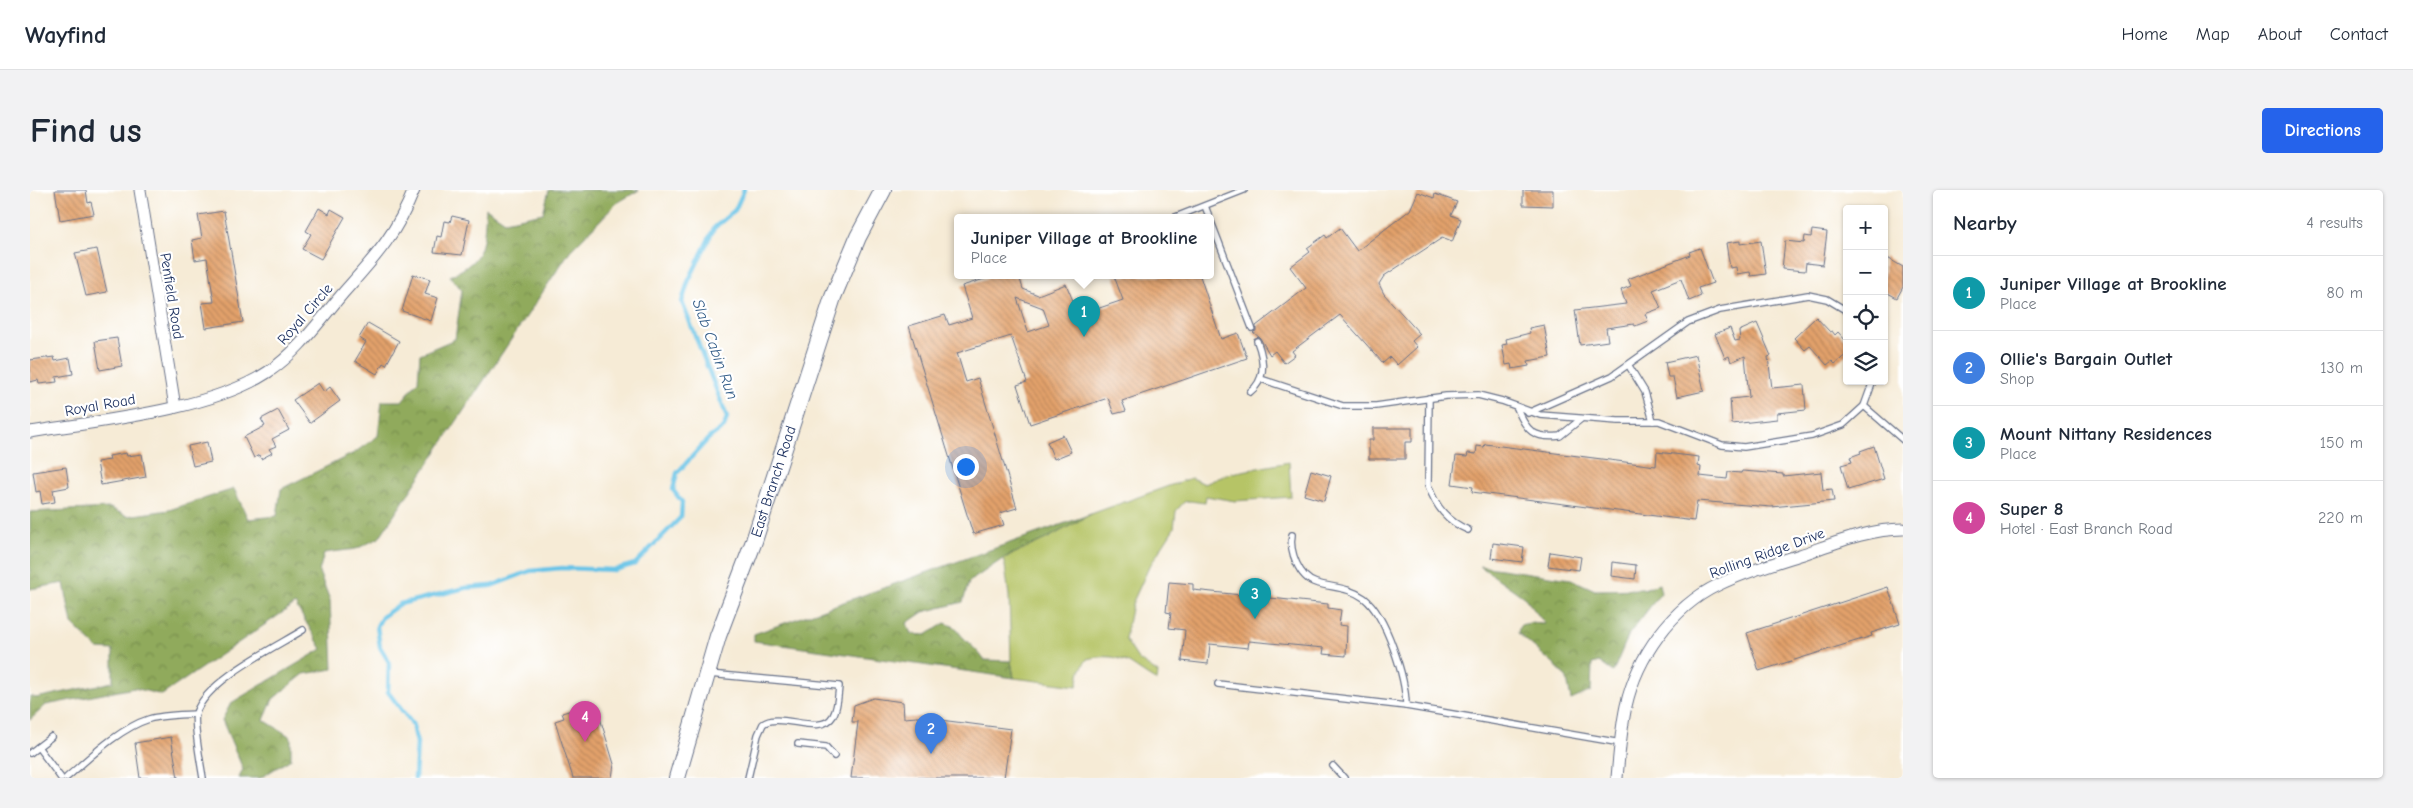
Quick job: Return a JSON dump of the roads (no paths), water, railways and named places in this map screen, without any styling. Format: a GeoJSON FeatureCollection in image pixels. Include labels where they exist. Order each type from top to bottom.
{"type":"FeatureCollection","features":[{"type":"Feature","properties":{"kind":"main road","name":"East Branch Road"},"geometry":{"type":"LineString","coordinates":[[678,778],[718,636],[754,540],[833,297],[858,237],[883,190]]}},
{"type":"Feature","properties":{"kind":"street","name":"Penfield Road"},"geometry":{"type":"LineString","coordinates":[[140,190],[175,407]]}},
{"type":"Feature","properties":{"kind":"street","name":"Royal Circle"},"geometry":{"type":"LineString","coordinates":[[175,407],[244,386],[268,372],[290,355],[388,242],[403,217],[414,190]]}},
{"type":"Feature","properties":{"kind":"street","name":"Royal Road"},"geometry":{"type":"LineString","coordinates":[[30,432],[175,407]]}},
{"type":"Feature","properties":{"kind":"street","name":"Rolling Ridge Drive"},"geometry":{"type":"LineString","coordinates":[[1616,778],[1626,706],[1634,680],[1650,648],[1682,611],[1698,597],[1717,586],[1762,567],[1865,534],[1903,529]]}},
{"type":"Feature","properties":{"kind":"lane"},"geometry":{"type":"LineString","coordinates":[[1184,214],[1244,190]]}},
{"type":"Feature","properties":{"kind":"lane"},"geometry":{"type":"LineString","coordinates":[[1205,206],[1208,214]]}},
{"type":"Feature","properties":{"kind":"lane"},"geometry":{"type":"LineString","coordinates":[[1214,229],[1252,328]]}},
{"type":"Feature","properties":{"kind":"lane"},"geometry":{"type":"LineString","coordinates":[[1528,413],[1612,376],[1688,322],[1720,310],[1808,295],[1827,299],[1843,309]]}},
{"type":"Feature","properties":{"kind":"lane"},"geometry":{"type":"LineString","coordinates":[[1250,392],[1261,379],[1262,356],[1257,341]]}},
{"type":"Feature","properties":{"kind":"lane"},"geometry":{"type":"LineString","coordinates":[[1628,366],[1645,392],[1653,421]]}},
{"type":"Feature","properties":{"kind":"lane"},"geometry":{"type":"LineString","coordinates":[[1261,379],[1343,406],[1376,406],[1429,398],[1478,395],[1492,398],[1528,413],[1581,419],[1653,421],[1672,424],[1722,444],[1744,447],[1828,432],[1843,425],[1864,406],[1872,385]]}},
{"type":"Feature","properties":{"kind":"lane"},"geometry":{"type":"LineString","coordinates":[[1429,398],[1428,485],[1431,495],[1446,517],[1468,530]]}},
{"type":"Feature","properties":{"kind":"lane"},"geometry":{"type":"LineString","coordinates":[[1864,406],[1903,440]]}},
{"type":"Feature","properties":{"kind":"lane"},"geometry":{"type":"LineString","coordinates":[[1517,408],[1524,426],[1538,435],[1560,436],[1581,419]]}},
{"type":"Feature","properties":{"kind":"lane"},"geometry":{"type":"LineString","coordinates":[[1892,431],[1903,435]]}},
{"type":"Feature","properties":{"kind":"lane"},"geometry":{"type":"LineString","coordinates":[[1292,535],[1291,547],[1298,566],[1314,583],[1350,590],[1364,598],[1376,610],[1404,683],[1406,706]]}},
{"type":"Feature","properties":{"kind":"lane"},"geometry":{"type":"LineString","coordinates":[[203,778],[196,714],[214,688],[225,678],[303,630]]}},
{"type":"Feature","properties":{"kind":"lane"},"geometry":{"type":"LineString","coordinates":[[707,673],[839,686],[834,715],[827,722],[816,724],[774,720],[763,724],[758,735],[748,778]]}},
{"type":"Feature","properties":{"kind":"lane"},"geometry":{"type":"LineString","coordinates":[[1218,684],[1406,706],[1621,742]]}},
{"type":"Feature","properties":{"kind":"lane"},"geometry":{"type":"LineString","coordinates":[[66,778],[96,752],[138,724],[150,719],[196,714]]}},
{"type":"Feature","properties":{"kind":"lane"},"geometry":{"type":"LineString","coordinates":[[30,753],[51,737]]}},
{"type":"Feature","properties":{"kind":"lane"},"geometry":{"type":"LineString","coordinates":[[798,744],[826,747],[834,756]]}},
{"type":"Feature","properties":{"kind":"lane"},"geometry":{"type":"LineString","coordinates":[[38,747],[61,778]]}},
{"type":"Feature","properties":{"kind":"lane"},"geometry":{"type":"LineString","coordinates":[[1333,766],[1344,778]]}},
{"type":"Feature","properties":{"kind":"waterway","name":"Slab Cabin Run"},"geometry":{"type":"LineString","coordinates":[[415,778],[417,743],[413,725],[388,692],[389,662],[380,647],[377,626],[382,617],[400,604],[465,588],[491,586],[530,571],[562,568],[614,570],[635,564],[681,517],[682,502],[673,490],[677,473],[709,438],[724,427],[727,417],[682,302],[688,282],[714,228],[735,210],[744,190]]}},
{"type":"Feature","properties":{"kind":"place","name":"Juniper Village at Brookline"},"geometry":{"type":"Point","coordinates":[1084,337]}},
{"type":"Feature","properties":{"kind":"place","name":"Mount Nittany Residences"},"geometry":{"type":"Point","coordinates":[1255,619]}},
{"type":"Feature","properties":{"kind":"place","name":"Super 8"},"geometry":{"type":"Point","coordinates":[585,742]}},
{"type":"Feature","properties":{"kind":"place","name":"Ollie's Bargain Outlet"},"geometry":{"type":"Point","coordinates":[931,754]}}]}
